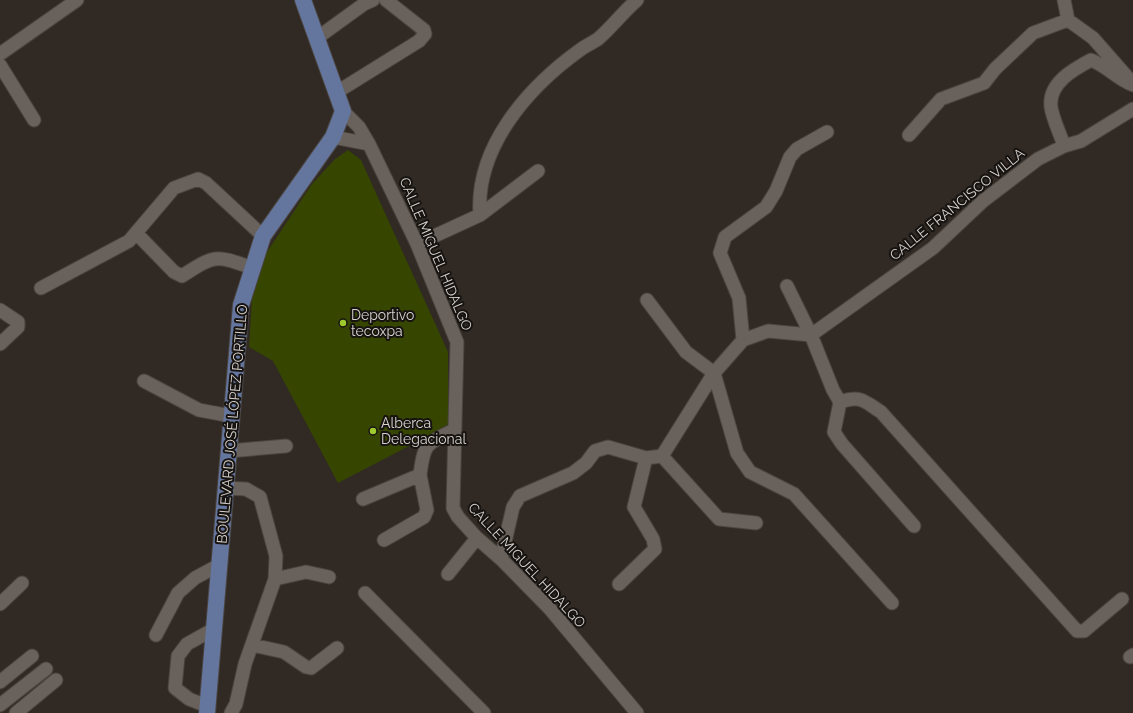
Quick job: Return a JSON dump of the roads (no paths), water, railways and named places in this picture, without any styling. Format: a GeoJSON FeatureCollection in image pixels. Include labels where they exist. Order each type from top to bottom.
{"type":"FeatureCollection","features":[{"type":"Feature","properties":{"kind":"main road"},"geometry":{"type":"LineString","coordinates":[[303,0],[343,111]]}},
{"type":"Feature","properties":{"kind":"main road","name":"BOULEVARD JOSÉ LÓPEZ PORTILLO"},"geometry":{"type":"LineString","coordinates":[[207,709],[241,305],[263,236],[333,137],[343,111]]}},
{"type":"Feature","properties":{"kind":"street"},"geometry":{"type":"LineString","coordinates":[[0,54],[77,0]]}},
{"type":"Feature","properties":{"kind":"street"},"geometry":{"type":"LineString","coordinates":[[317,38],[364,4],[373,0]]}},
{"type":"Feature","properties":{"kind":"street"},"geometry":{"type":"LineString","coordinates":[[337,92],[419,41],[425,34],[424,30],[386,0]]}},
{"type":"Feature","properties":{"kind":"street"},"geometry":{"type":"LineString","coordinates":[[480,215],[479,197],[481,183],[494,145],[517,109],[548,76],[580,50],[597,39],[637,0]]}},
{"type":"Feature","properties":{"kind":"street"},"geometry":{"type":"LineString","coordinates":[[1064,0],[1068,20],[1093,38],[1133,84]]}},
{"type":"Feature","properties":{"kind":"street"},"geometry":{"type":"LineString","coordinates":[[909,135],[941,99],[984,84],[995,69],[1033,33],[1068,20]]}},
{"type":"Feature","properties":{"kind":"street"},"geometry":{"type":"LineString","coordinates":[[1064,146],[1051,106],[1055,87],[1069,72],[1091,60],[1100,63],[1121,81],[1133,84]]}},
{"type":"Feature","properties":{"kind":"street"},"geometry":{"type":"LineString","coordinates":[[0,65],[34,120]]}},
{"type":"Feature","properties":{"kind":"street","name":"CALLE FRANCISCO VILLA"},"geometry":{"type":"LineString","coordinates":[[811,335],[933,248],[983,201],[1038,159],[1064,146],[1081,141],[1133,109]]}},
{"type":"Feature","properties":{"kind":"street","name":"CALLE MIGUEL HIDALGO"},"geometry":{"type":"LineString","coordinates":[[343,111],[359,127],[369,144],[417,244],[457,342],[453,508],[458,517],[477,538],[501,559],[550,609],[637,713]]}},
{"type":"Feature","properties":{"kind":"street"},"geometry":{"type":"LineString","coordinates":[[743,340],[739,298],[720,253],[725,237],[766,207],[776,191],[790,157],[797,148],[827,132]]}},
{"type":"Feature","properties":{"kind":"street"},"geometry":{"type":"LineString","coordinates":[[333,137],[369,144]]}},
{"type":"Feature","properties":{"kind":"street"},"geometry":{"type":"LineString","coordinates":[[417,244],[480,215],[538,171]]}},
{"type":"Feature","properties":{"kind":"street"},"geometry":{"type":"LineString","coordinates":[[41,288],[129,241],[174,188],[198,179],[206,182],[263,236]]}},
{"type":"Feature","properties":{"kind":"street"},"geometry":{"type":"LineString","coordinates":[[136,233],[174,272],[182,276],[206,260],[222,258],[253,268]]}},
{"type":"Feature","properties":{"kind":"street"},"geometry":{"type":"LineString","coordinates":[[787,286],[811,335],[833,390],[840,402],[834,432],[842,444],[914,526]]}},
{"type":"Feature","properties":{"kind":"street"},"geometry":{"type":"LineString","coordinates":[[647,300],[686,352],[714,373],[737,453],[750,472],[794,494],[892,603]]}},
{"type":"Feature","properties":{"kind":"street"},"geometry":{"type":"LineString","coordinates":[[0,310],[18,322],[18,327],[0,344]]}},
{"type":"Feature","properties":{"kind":"street"},"geometry":{"type":"LineString","coordinates":[[662,456],[714,373],[743,340],[768,331],[811,335]]}},
{"type":"Feature","properties":{"kind":"street"},"geometry":{"type":"LineString","coordinates":[[144,381],[199,410],[231,416]]}},
{"type":"Feature","properties":{"kind":"street"},"geometry":{"type":"LineString","coordinates":[[840,402],[854,397],[862,400],[881,412],[1077,631],[1084,631],[1122,599]]}},
{"type":"Feature","properties":{"kind":"street"},"geometry":{"type":"LineString","coordinates":[[384,540],[424,517],[427,510],[420,475],[423,454],[429,442],[454,430]]}},
{"type":"Feature","properties":{"kind":"street"},"geometry":{"type":"LineString","coordinates":[[228,451],[286,446]]}},
{"type":"Feature","properties":{"kind":"street"},"geometry":{"type":"LineString","coordinates":[[501,559],[513,507],[520,496],[573,473],[586,463],[594,451],[608,447],[646,458],[662,456]]}},
{"type":"Feature","properties":{"kind":"street"},"geometry":{"type":"LineString","coordinates":[[662,456],[719,519],[756,523]]}},
{"type":"Feature","properties":{"kind":"street"},"geometry":{"type":"LineString","coordinates":[[619,584],[655,549],[654,539],[634,507],[646,458]]}},
{"type":"Feature","properties":{"kind":"street"},"geometry":{"type":"LineString","coordinates":[[363,499],[420,475]]}},
{"type":"Feature","properties":{"kind":"street"},"geometry":{"type":"LineString","coordinates":[[225,488],[246,489],[260,497],[276,556],[275,579],[252,645],[236,704],[231,713]]}},
{"type":"Feature","properties":{"kind":"street"},"geometry":{"type":"LineString","coordinates":[[448,574],[477,538]]}},
{"type":"Feature","properties":{"kind":"street"},"geometry":{"type":"LineString","coordinates":[[156,635],[178,593],[195,578],[219,565]]}},
{"type":"Feature","properties":{"kind":"street"},"geometry":{"type":"LineString","coordinates":[[275,579],[306,572],[329,577]]}},
{"type":"Feature","properties":{"kind":"street"},"geometry":{"type":"LineString","coordinates":[[0,604],[22,583]]}},
{"type":"Feature","properties":{"kind":"street"},"geometry":{"type":"LineString","coordinates":[[365,593],[484,713]]}},
{"type":"Feature","properties":{"kind":"street"},"geometry":{"type":"LineString","coordinates":[[207,709],[174,688],[178,656],[187,644],[214,630]]}},
{"type":"Feature","properties":{"kind":"street"},"geometry":{"type":"LineString","coordinates":[[252,645],[284,652],[306,667],[311,668],[337,648]]}},
{"type":"Feature","properties":{"kind":"street"},"geometry":{"type":"LineString","coordinates":[[0,682],[32,656]]}},
{"type":"Feature","properties":{"kind":"street"},"geometry":{"type":"LineString","coordinates":[[0,706],[46,669]]}},
{"type":"Feature","properties":{"kind":"street"},"geometry":{"type":"LineString","coordinates":[[16,713],[56,680]]}},
{"type":"Feature","properties":{"kind":"place","name":"Deportivo tecoxpa"},"geometry":{"type":"Point","coordinates":[343,323]}},
{"type":"Feature","properties":{"kind":"place","name":"Alberca Delegacional"},"geometry":{"type":"Point","coordinates":[373,431]}}]}
